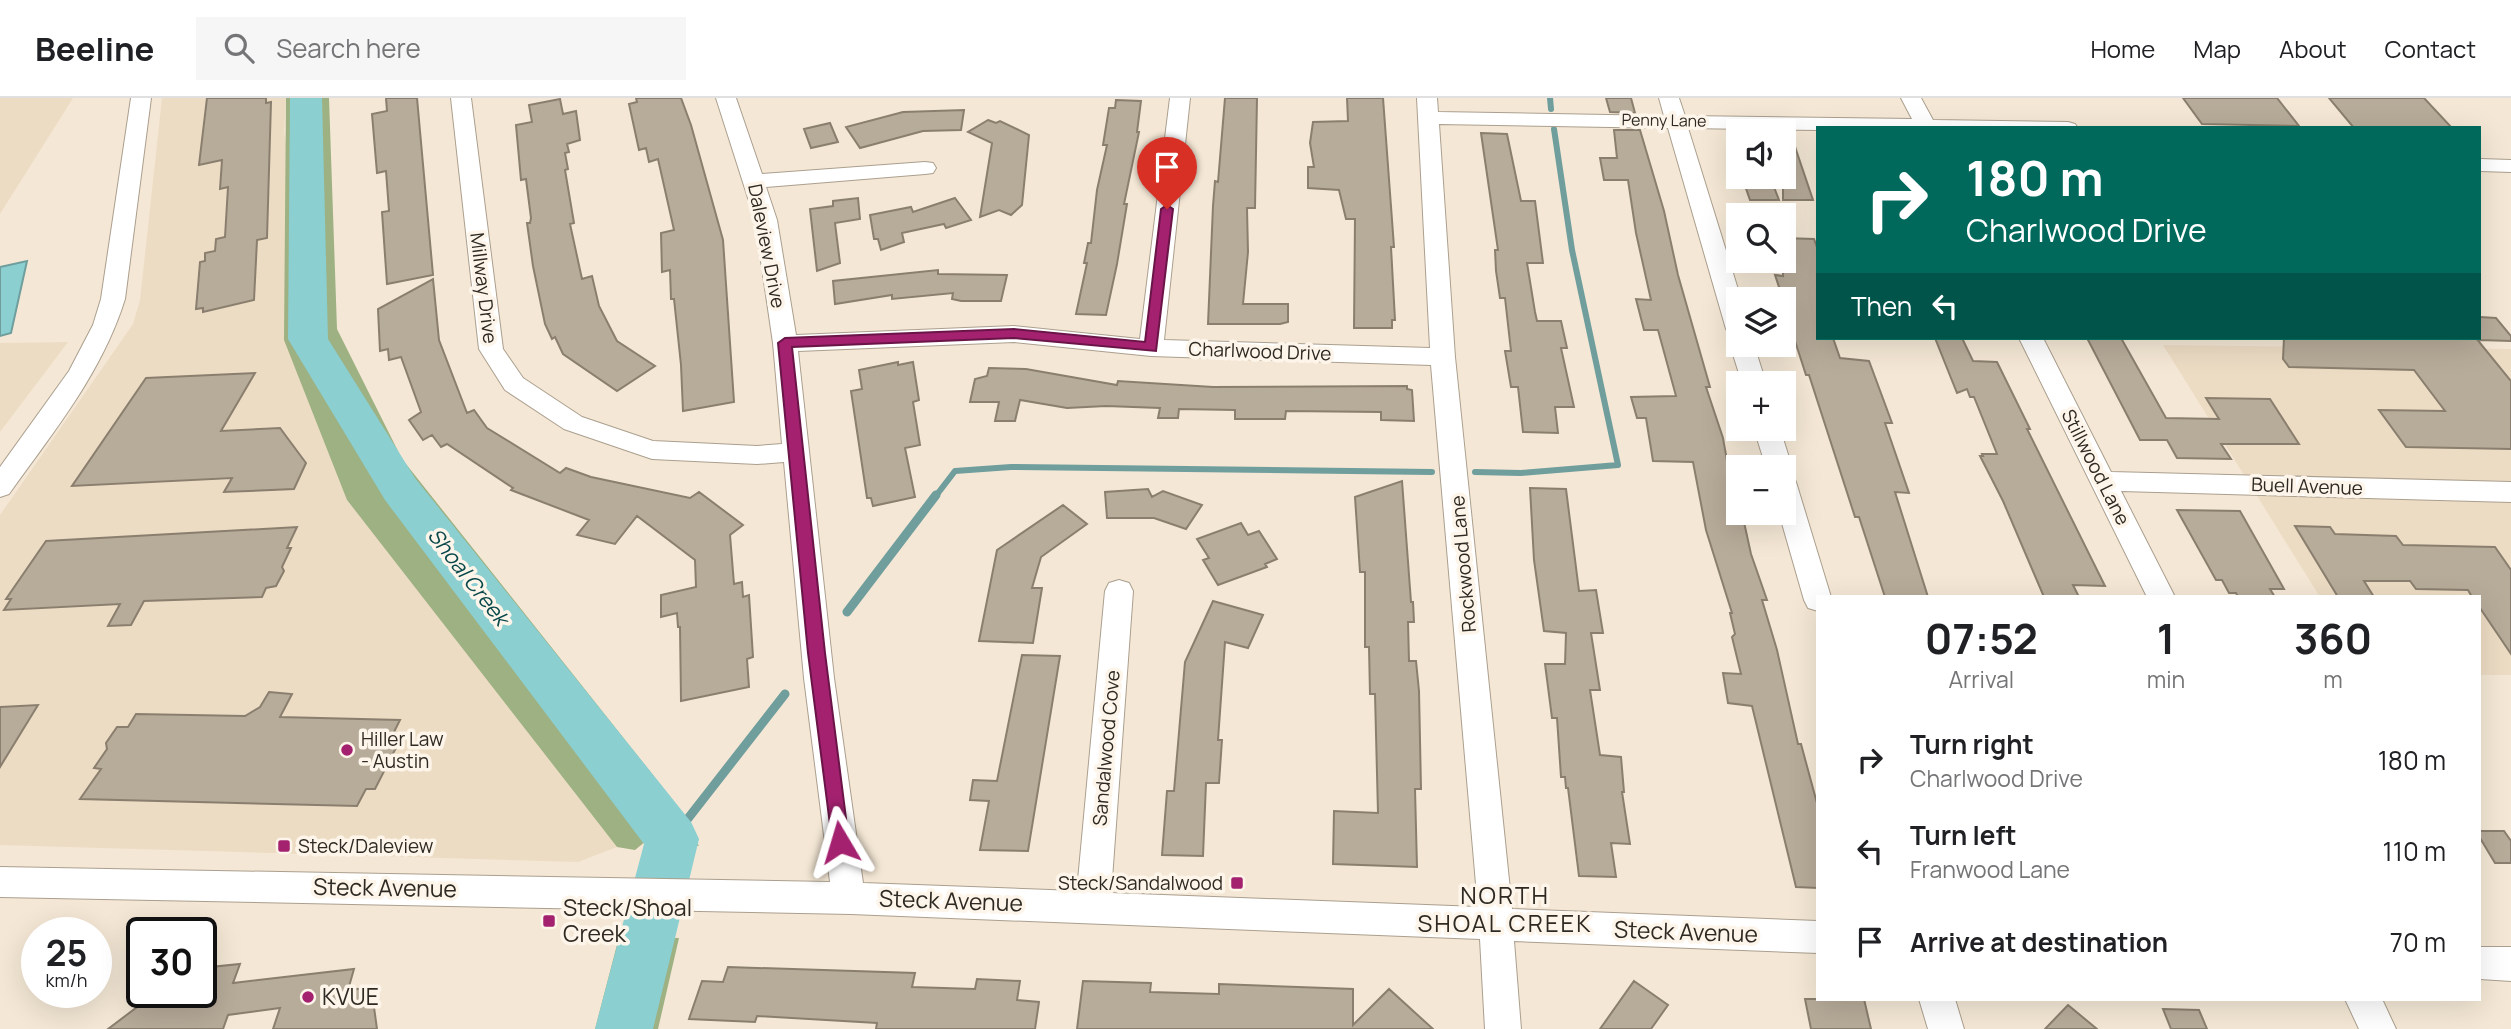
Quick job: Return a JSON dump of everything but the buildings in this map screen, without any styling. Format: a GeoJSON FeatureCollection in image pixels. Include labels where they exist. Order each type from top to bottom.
{"type":"FeatureCollection","features":[{"type":"Feature","properties":{"kind":"street"},"geometry":{"type":"LineString","coordinates":[[0,487],[92,356],[107,323],[114,299],[141,98]]}},
{"type":"Feature","properties":{"kind":"street","name":"Millway Drive"},"geometry":{"type":"LineString","coordinates":[[461,98],[491,349],[514,384],[573,423],[652,450],[757,455],[795,452]]}},
{"type":"Feature","properties":{"kind":"street","name":"Daleview Drive"},"geometry":{"type":"LineString","coordinates":[[726,98],[756,181],[766,220],[785,343],[843,870],[851,898]]}},
{"type":"Feature","properties":{"kind":"street"},"geometry":{"type":"LineString","coordinates":[[1151,348],[1180,98]]}},
{"type":"Feature","properties":{"kind":"street"},"geometry":{"type":"LineString","coordinates":[[1669,98],[1726,289]]}},
{"type":"Feature","properties":{"kind":"street"},"geometry":{"type":"LineString","coordinates":[[1911,98],[1925,126]]}},
{"type":"Feature","properties":{"kind":"street","name":"Penny Lane"},"geometry":{"type":"LineString","coordinates":[[1428,108],[1676,120],[1890,126]]}},
{"type":"Feature","properties":{"kind":"street","name":"Rockwood Lane"},"geometry":{"type":"LineString","coordinates":[[1428,108],[1443,357],[1496,925],[1503,1029]]}},
{"type":"Feature","properties":{"kind":"street"},"geometry":{"type":"LineString","coordinates":[[2481,165],[2511,166]]}},
{"type":"Feature","properties":{"kind":"street"},"geometry":{"type":"LineString","coordinates":[[756,181],[925,168]]}},
{"type":"Feature","properties":{"kind":"street","name":"Charlwood Drive"},"geometry":{"type":"LineString","coordinates":[[785,343],[1014,334],[1151,348],[1443,357]]}},
{"type":"Feature","properties":{"kind":"street","name":"Stillwood Lane"},"geometry":{"type":"LineString","coordinates":[[2032,340],[2160,595]]}},
{"type":"Feature","properties":{"kind":"street","name":"Buell Avenue"},"geometry":{"type":"LineString","coordinates":[[2103,481],[2511,492]]}},
{"type":"Feature","properties":{"kind":"street"},"geometry":{"type":"LineString","coordinates":[[1796,525],[1817,595]]}},
{"type":"Feature","properties":{"kind":"street","name":"Sandalwood Cove"},"geometry":{"type":"LineString","coordinates":[[1093,905],[1119,591]]}},
{"type":"Feature","properties":{"kind":"street","name":"Steck Avenue"},"geometry":{"type":"LineString","coordinates":[[0,882],[624,892],[1093,905],[1496,925],[1816,937]]}},
{"type":"Feature","properties":{"kind":"street"},"geometry":{"type":"LineString","coordinates":[[2481,963],[2511,964]]}},
{"type":"Feature","properties":{"kind":"street"},"geometry":{"type":"LineString","coordinates":[[1938,1001],[1946,1029]]}},
{"type":"Feature","properties":{"kind":"street"},"geometry":{"type":"LineString","coordinates":[[2364,1001],[2378,1029]]}},
{"type":"Feature","properties":{"kind":"shaded area"},"geometry":{"type":"Polygon","coordinates":[[[0,98],[73,98],[0,214],[0,98]]]}},
{"type":"Feature","properties":{"kind":"shaded area"},"geometry":{"type":"Polygon","coordinates":[[[162,98],[286,98],[284,132],[347,500],[617,847],[578,862],[0,845],[0,515],[133,324],[140,300],[162,98]]]}},
{"type":"Feature","properties":{"kind":"shaded area"},"geometry":{"type":"Polygon","coordinates":[[[68,342],[0,432],[0,343],[68,342]]]}},
{"type":"Feature","properties":{"kind":"shaded area"},"geometry":{"type":"Polygon","coordinates":[[[2163,345],[2511,349],[2511,675],[2481,675],[2481,595],[2319,595],[2163,345]]]}},
{"type":"Feature","properties":{"kind":"green space"},"geometry":{"type":"Polygon","coordinates":[[[286,98],[329,98],[337,329],[402,459],[672,799],[699,846],[646,841],[635,850],[617,847],[347,500],[284,340],[286,98]]]}},
{"type":"Feature","properties":{"kind":"green space"},"geometry":{"type":"Polygon","coordinates":[[[619,937],[679,938],[658,1029],[595,1029],[619,937]]]}},
{"type":"Feature","properties":{"kind":"water"},"geometry":{"type":"Polygon","coordinates":[[[27,261],[11,333],[0,336],[0,267],[27,261]]]}},
{"type":"Feature","properties":{"kind":"waterway","name":"Shoal Creek"},"geometry":{"type":"LineString","coordinates":[[306,98],[308,339],[400,489],[672,839],[624,1029]]}},
{"type":"Feature","properties":{"kind":"waterway"},"geometry":{"type":"LineString","coordinates":[[1550,98],[1551,109]]}},
{"type":"Feature","properties":{"kind":"waterway"},"geometry":{"type":"LineString","coordinates":[[1475,472],[1521,473],[1618,465],[1572,250],[1554,129]]}},
{"type":"Feature","properties":{"kind":"waterway"},"geometry":{"type":"LineString","coordinates":[[935,497],[955,471],[1011,467],[1432,472]]}},
{"type":"Feature","properties":{"kind":"waterway"},"geometry":{"type":"LineString","coordinates":[[847,612],[936,495]]}},
{"type":"Feature","properties":{"kind":"waterway"},"geometry":{"type":"LineString","coordinates":[[672,839],[785,694]]}},
{"type":"Feature","properties":{"kind":"place","name":"Hiller Law - Austin"},"geometry":{"type":"Point","coordinates":[347,750]}},
{"type":"Feature","properties":{"kind":"place","name":"Steck/Daleview"},"geometry":{"type":"Point","coordinates":[284,846]}},
{"type":"Feature","properties":{"kind":"place","name":"Steck/Sandalwood"},"geometry":{"type":"Point","coordinates":[1237,883]}},
{"type":"Feature","properties":{"kind":"place","name":"Steck/Shoal Creek"},"geometry":{"type":"Point","coordinates":[549,921]}},
{"type":"Feature","properties":{"kind":"place","name":"KVUE"},"geometry":{"type":"Point","coordinates":[308,997]}},
{"type":"Feature","properties":{"kind":"district","name":"NORTH SHOAL CREEK"},"geometry":{"type":"Point","coordinates":[1505,910]}},
{"type":"Feature","properties":{"kind":"route"},"geometry":{"type":"LineString","coordinates":[[840,842],[816,653],[785,343],[1014,334],[1151,348],[1167,209]]}}]}
